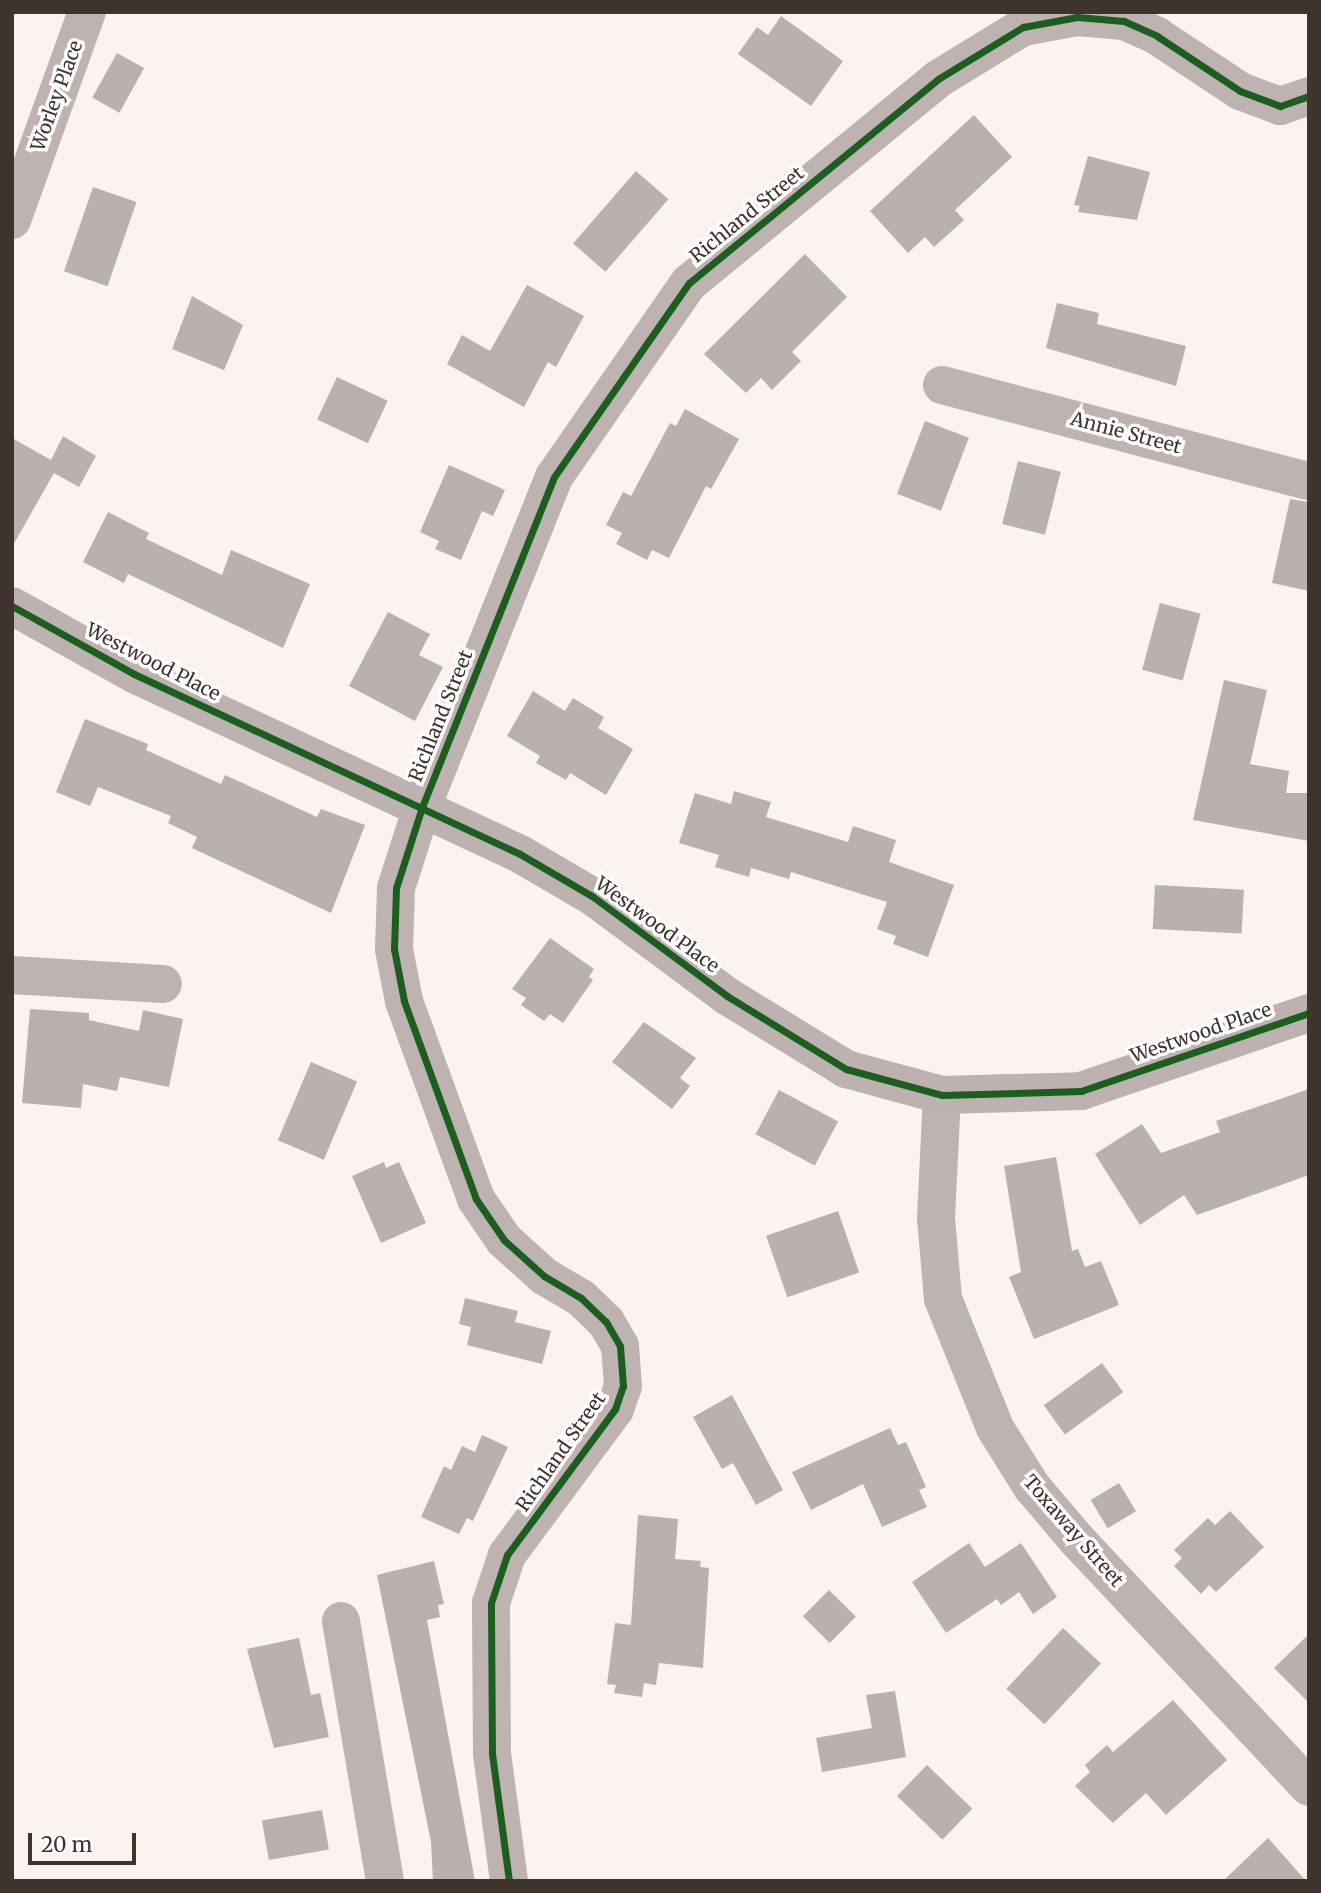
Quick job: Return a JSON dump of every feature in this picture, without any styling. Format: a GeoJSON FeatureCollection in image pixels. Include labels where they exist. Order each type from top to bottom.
{"type":"FeatureCollection","features":[{"type":"Feature","properties":{"kind":"street","name":"Worley Place"},"geometry":{"type":"LineString","coordinates":[[12,220],[87,12]]}},
{"type":"Feature","properties":{"kind":"street","name":"Richland Street"},"geometry":{"type":"LineString","coordinates":[[509,1881],[492,1753],[491,1603],[507,1555],[615,1409],[622,1367],[620,1346],[606,1322],[504,1240],[476,1199],[446,1125],[404,1001],[394,948],[396,888],[422,807],[554,477],[689,283],[927,88],[1023,27],[1077,17],[1124,22],[1146,31],[1240,91],[1294,101]]}},
{"type":"Feature","properties":{"kind":"street","name":"Annie Street"},"geometry":{"type":"LineString","coordinates":[[942,385],[1309,481]]}},
{"type":"Feature","properties":{"kind":"street","name":"Westwood Place"},"geometry":{"type":"LineString","coordinates":[[12,606],[134,674],[422,807],[592,895],[804,1046],[846,1069],[942,1095],[1081,1091],[1309,1013]]}},
{"type":"Feature","properties":{"kind":"street"},"geometry":{"type":"LineString","coordinates":[[12,975],[163,984]]}},
{"type":"Feature","properties":{"kind":"street","name":"Toxaway Street"},"geometry":{"type":"LineString","coordinates":[[942,1095],[936,1218],[943,1299],[995,1429],[1032,1488],[1078,1541],[1309,1787]]}},
{"type":"Feature","properties":{"kind":"street"},"geometry":{"type":"LineString","coordinates":[[341,1621],[385,1881]]}},
{"type":"Feature","properties":{"kind":"building"},"geometry":{"type":"Polygon","coordinates":[[[781,16],[843,61],[811,106],[738,54],[757,27],[768,35],[781,16]]]}},
{"type":"Feature","properties":{"kind":"building"},"geometry":{"type":"Polygon","coordinates":[[[117,53],[144,68],[119,113],[92,98],[117,53]]]}},
{"type":"Feature","properties":{"kind":"building"},"geometry":{"type":"Polygon","coordinates":[[[974,115],[1012,157],[955,210],[964,220],[934,247],[925,237],[908,253],[870,211],[974,115]]]}},
{"type":"Feature","properties":{"kind":"building"},"geometry":{"type":"Polygon","coordinates":[[[1088,156],[1150,172],[1137,220],[1078,212],[1080,206],[1074,205],[1088,156]]]}},
{"type":"Feature","properties":{"kind":"building"},"geometry":{"type":"Polygon","coordinates":[[[636,171],[668,199],[605,272],[573,243],[636,171]]]}},
{"type":"Feature","properties":{"kind":"building"},"geometry":{"type":"Polygon","coordinates":[[[93,187],[136,202],[108,286],[64,271],[93,187]]]}},
{"type":"Feature","properties":{"kind":"building"},"geometry":{"type":"Polygon","coordinates":[[[805,254],[847,297],[792,352],[801,361],[772,390],[761,378],[746,393],[704,354],[805,254]]]}},
{"type":"Feature","properties":{"kind":"building"},"geometry":{"type":"Polygon","coordinates":[[[527,285],[584,316],[556,367],[548,362],[524,407],[447,364],[462,335],[490,351],[527,285]]]}},
{"type":"Feature","properties":{"kind":"building"},"geometry":{"type":"Polygon","coordinates":[[[192,296],[243,325],[224,370],[172,349],[192,296]]]}},
{"type":"Feature","properties":{"kind":"building"},"geometry":{"type":"Polygon","coordinates":[[[1057,303],[1099,313],[1097,324],[1186,346],[1176,386],[1046,348],[1057,303]]]}},
{"type":"Feature","properties":{"kind":"building"},"geometry":{"type":"Polygon","coordinates":[[[337,377],[388,401],[368,443],[317,420],[337,377]]]}},
{"type":"Feature","properties":{"kind":"building"},"geometry":{"type":"Polygon","coordinates":[[[685,409],[739,439],[711,489],[706,486],[669,558],[652,550],[647,560],[616,544],[622,533],[606,525],[623,492],[631,496],[670,423],[676,426],[685,409]]]}},
{"type":"Feature","properties":{"kind":"building"},"geometry":{"type":"Polygon","coordinates":[[[925,421],[969,438],[941,511],[897,494],[925,421]]]}},
{"type":"Feature","properties":{"kind":"building"},"geometry":{"type":"Polygon","coordinates":[[[63,436],[96,456],[79,487],[54,473],[12,547],[12,438],[51,460],[63,436]]]}},
{"type":"Feature","properties":{"kind":"building"},"geometry":{"type":"Polygon","coordinates":[[[1018,461],[1061,472],[1045,535],[1002,524],[1018,461]]]}},
{"type":"Feature","properties":{"kind":"building"},"geometry":{"type":"Polygon","coordinates":[[[449,465],[505,490],[493,516],[482,511],[461,560],[435,549],[439,541],[420,532],[449,465]]]}},
{"type":"Feature","properties":{"kind":"building"},"geometry":{"type":"Polygon","coordinates":[[[1290,499],[1309,502],[1309,591],[1272,583],[1290,499]]]}},
{"type":"Feature","properties":{"kind":"building"},"geometry":{"type":"Polygon","coordinates":[[[108,512],[149,533],[146,539],[222,575],[231,550],[310,584],[283,648],[128,574],[124,583],[83,562],[108,512]]]}},
{"type":"Feature","properties":{"kind":"building"},"geometry":{"type":"Polygon","coordinates":[[[1160,603],[1201,614],[1183,681],[1142,670],[1160,603]]]}},
{"type":"Feature","properties":{"kind":"building"},"geometry":{"type":"Polygon","coordinates":[[[388,612],[430,634],[419,655],[443,667],[415,721],[349,686],[388,612]]]}},
{"type":"Feature","properties":{"kind":"building"},"geometry":{"type":"Polygon","coordinates":[[[1224,680],[1267,690],[1250,764],[1289,771],[1286,793],[1309,793],[1309,841],[1193,820],[1224,680]]]}},
{"type":"Feature","properties":{"kind":"building"},"geometry":{"type":"Polygon","coordinates":[[[533,691],[565,711],[573,698],[604,717],[598,728],[633,749],[606,795],[570,773],[566,780],[536,763],[540,756],[507,736],[533,691]]]}},
{"type":"Feature","properties":{"kind":"building"},"geometry":{"type":"Polygon","coordinates":[[[85,719],[148,744],[146,750],[221,784],[225,775],[317,817],[321,809],[365,825],[331,913],[192,848],[197,837],[168,823],[171,816],[98,787],[90,806],[56,792],[85,719]]]}},
{"type":"Feature","properties":{"kind":"building"},"geometry":{"type":"Polygon","coordinates":[[[734,791],[771,802],[766,817],[848,842],[853,826],[896,840],[889,862],[954,885],[928,957],[893,944],[896,936],[877,929],[887,902],[791,872],[789,879],[751,868],[749,877],[715,867],[719,855],[679,843],[695,793],[731,804],[734,791]]]}},
{"type":"Feature","properties":{"kind":"building"},"geometry":{"type":"Polygon","coordinates":[[[1155,885],[1244,890],[1242,934],[1153,929],[1155,885]]]}},
{"type":"Feature","properties":{"kind":"building"},"geometry":{"type":"Polygon","coordinates":[[[550,938],[594,969],[589,977],[593,980],[563,1023],[550,1014],[544,1021],[521,1005],[526,998],[512,989],[550,938]]]}},
{"type":"Feature","properties":{"kind":"building"},"geometry":{"type":"Polygon","coordinates":[[[30,1009],[89,1013],[89,1020],[139,1031],[143,1010],[183,1019],[169,1087],[120,1077],[117,1091],[83,1084],[81,1108],[22,1103],[30,1009]]]}},
{"type":"Feature","properties":{"kind":"building"},"geometry":{"type":"Polygon","coordinates":[[[644,1022],[696,1058],[680,1078],[690,1086],[672,1109],[612,1062],[644,1022]]]}},
{"type":"Feature","properties":{"kind":"building"},"geometry":{"type":"Polygon","coordinates":[[[311,1062],[357,1082],[324,1160],[278,1140],[311,1062]]]}},
{"type":"Feature","properties":{"kind":"building"},"geometry":{"type":"Polygon","coordinates":[[[1309,1089],[1309,1175],[1197,1215],[1184,1195],[1140,1225],[1095,1154],[1142,1124],[1161,1153],[1220,1132],[1216,1121],[1309,1089]]]}},
{"type":"Feature","properties":{"kind":"building"},"geometry":{"type":"Polygon","coordinates":[[[779,1090],[838,1121],[815,1166],[756,1134],[779,1090]]]}},
{"type":"Feature","properties":{"kind":"building"},"geometry":{"type":"Polygon","coordinates":[[[1056,1157],[1072,1251],[1078,1249],[1085,1267],[1101,1261],[1119,1305],[1034,1339],[1009,1277],[1021,1272],[1004,1166],[1056,1157]]]}},
{"type":"Feature","properties":{"kind":"building"},"geometry":{"type":"Polygon","coordinates":[[[384,1162],[386,1168],[399,1162],[426,1223],[381,1243],[352,1176],[384,1162]]]}},
{"type":"Feature","properties":{"kind":"building"},"geometry":{"type":"Polygon","coordinates":[[[838,1211],[859,1272],[787,1297],[766,1236],[838,1211]]]}},
{"type":"Feature","properties":{"kind":"building"},"geometry":{"type":"Polygon","coordinates":[[[465,1298],[518,1311],[515,1322],[551,1331],[542,1364],[467,1345],[471,1327],[459,1324],[465,1298]]]}},
{"type":"Feature","properties":{"kind":"building"},"geometry":{"type":"Polygon","coordinates":[[[1102,1363],[1123,1392],[1065,1434],[1044,1405],[1102,1363]]]}},
{"type":"Feature","properties":{"kind":"building"},"geometry":{"type":"Polygon","coordinates":[[[732,1395],[783,1490],[756,1505],[733,1463],[722,1469],[693,1417],[732,1395]]]}},
{"type":"Feature","properties":{"kind":"building"},"geometry":{"type":"Polygon","coordinates":[[[890,1428],[898,1445],[906,1442],[926,1487],[919,1490],[927,1507],[882,1527],[863,1484],[811,1510],[792,1472],[890,1428]]]}},
{"type":"Feature","properties":{"kind":"building"},"geometry":{"type":"Polygon","coordinates":[[[482,1435],[508,1447],[473,1521],[467,1518],[459,1534],[421,1517],[444,1466],[451,1470],[462,1446],[475,1452],[482,1435]]]}},
{"type":"Feature","properties":{"kind":"building"},"geometry":{"type":"Polygon","coordinates":[[[1119,1483],[1136,1511],[1108,1528],[1091,1500],[1119,1483]]]}},
{"type":"Feature","properties":{"kind":"building"},"geometry":{"type":"Polygon","coordinates":[[[1230,1511],[1264,1547],[1216,1592],[1209,1585],[1201,1594],[1174,1566],[1182,1558],[1174,1550],[1208,1518],[1215,1525],[1230,1511]]]}},
{"type":"Feature","properties":{"kind":"building"},"geometry":{"type":"Polygon","coordinates":[[[638,1515],[678,1519],[675,1559],[701,1561],[700,1567],[709,1568],[703,1668],[659,1663],[656,1685],[644,1683],[642,1697],[614,1693],[616,1685],[607,1684],[615,1623],[631,1625],[638,1515]]]}},
{"type":"Feature","properties":{"kind":"building"},"geometry":{"type":"Polygon","coordinates":[[[969,1543],[985,1567],[1021,1543],[1057,1597],[1033,1614],[1019,1592],[1001,1605],[997,1599],[946,1633],[912,1582],[969,1543]]]}},
{"type":"Feature","properties":{"kind":"building"},"geometry":{"type":"Polygon","coordinates":[[[434,1561],[444,1604],[438,1605],[440,1617],[427,1620],[475,1881],[433,1881],[431,1842],[377,1575],[434,1561]]]}},
{"type":"Feature","properties":{"kind":"building"},"geometry":{"type":"Polygon","coordinates":[[[829,1590],[856,1617],[830,1643],[803,1616],[829,1590]]]}},
{"type":"Feature","properties":{"kind":"building"},"geometry":{"type":"Polygon","coordinates":[[[1063,1628],[1101,1663],[1044,1724],[1006,1689],[1063,1628]]]}},
{"type":"Feature","properties":{"kind":"building"},"geometry":{"type":"Polygon","coordinates":[[[1309,1634],[1309,1703],[1274,1668],[1309,1634]]]}},
{"type":"Feature","properties":{"kind":"building"},"geometry":{"type":"Polygon","coordinates":[[[299,1638],[311,1695],[320,1693],[329,1737],[274,1748],[247,1649],[299,1638]]]}},
{"type":"Feature","properties":{"kind":"building"},"geometry":{"type":"Polygon","coordinates":[[[895,1691],[906,1757],[822,1772],[816,1738],[872,1728],[866,1695],[895,1691]]]}},
{"type":"Feature","properties":{"kind":"building"},"geometry":{"type":"Polygon","coordinates":[[[1173,1700],[1227,1760],[1166,1815],[1146,1793],[1113,1823],[1075,1786],[1090,1772],[1085,1765],[1107,1745],[1113,1752],[1173,1700]]]}},
{"type":"Feature","properties":{"kind":"building"},"geometry":{"type":"Polygon","coordinates":[[[927,1765],[972,1809],[942,1840],[897,1796],[927,1765]]]}},
{"type":"Feature","properties":{"kind":"building"},"geometry":{"type":"Polygon","coordinates":[[[322,1810],[329,1849],[269,1860],[262,1821],[322,1810]]]}},
{"type":"Feature","properties":{"kind":"building"},"geometry":{"type":"Polygon","coordinates":[[[1268,1838],[1306,1881],[1223,1881],[1268,1838]]]}},
{"type":"Feature","properties":{"kind":"cycle path"},"geometry":{"type":"LineString","coordinates":[[509,1881],[492,1753],[491,1603],[507,1555],[615,1409],[623,1386],[620,1346],[606,1322],[581,1298],[544,1276],[504,1240],[476,1199],[404,1001],[394,949],[396,888],[422,807],[554,477],[689,283],[938,79],[1023,27],[1077,17],[1124,21],[1157,36],[1240,91],[1280,106],[1309,96]]}},
{"type":"Feature","properties":{"kind":"cycle path"},"geometry":{"type":"LineString","coordinates":[[12,606],[134,674],[520,854],[592,896],[727,996],[846,1069],[942,1095],[1081,1091],[1309,1013]]}}]}
